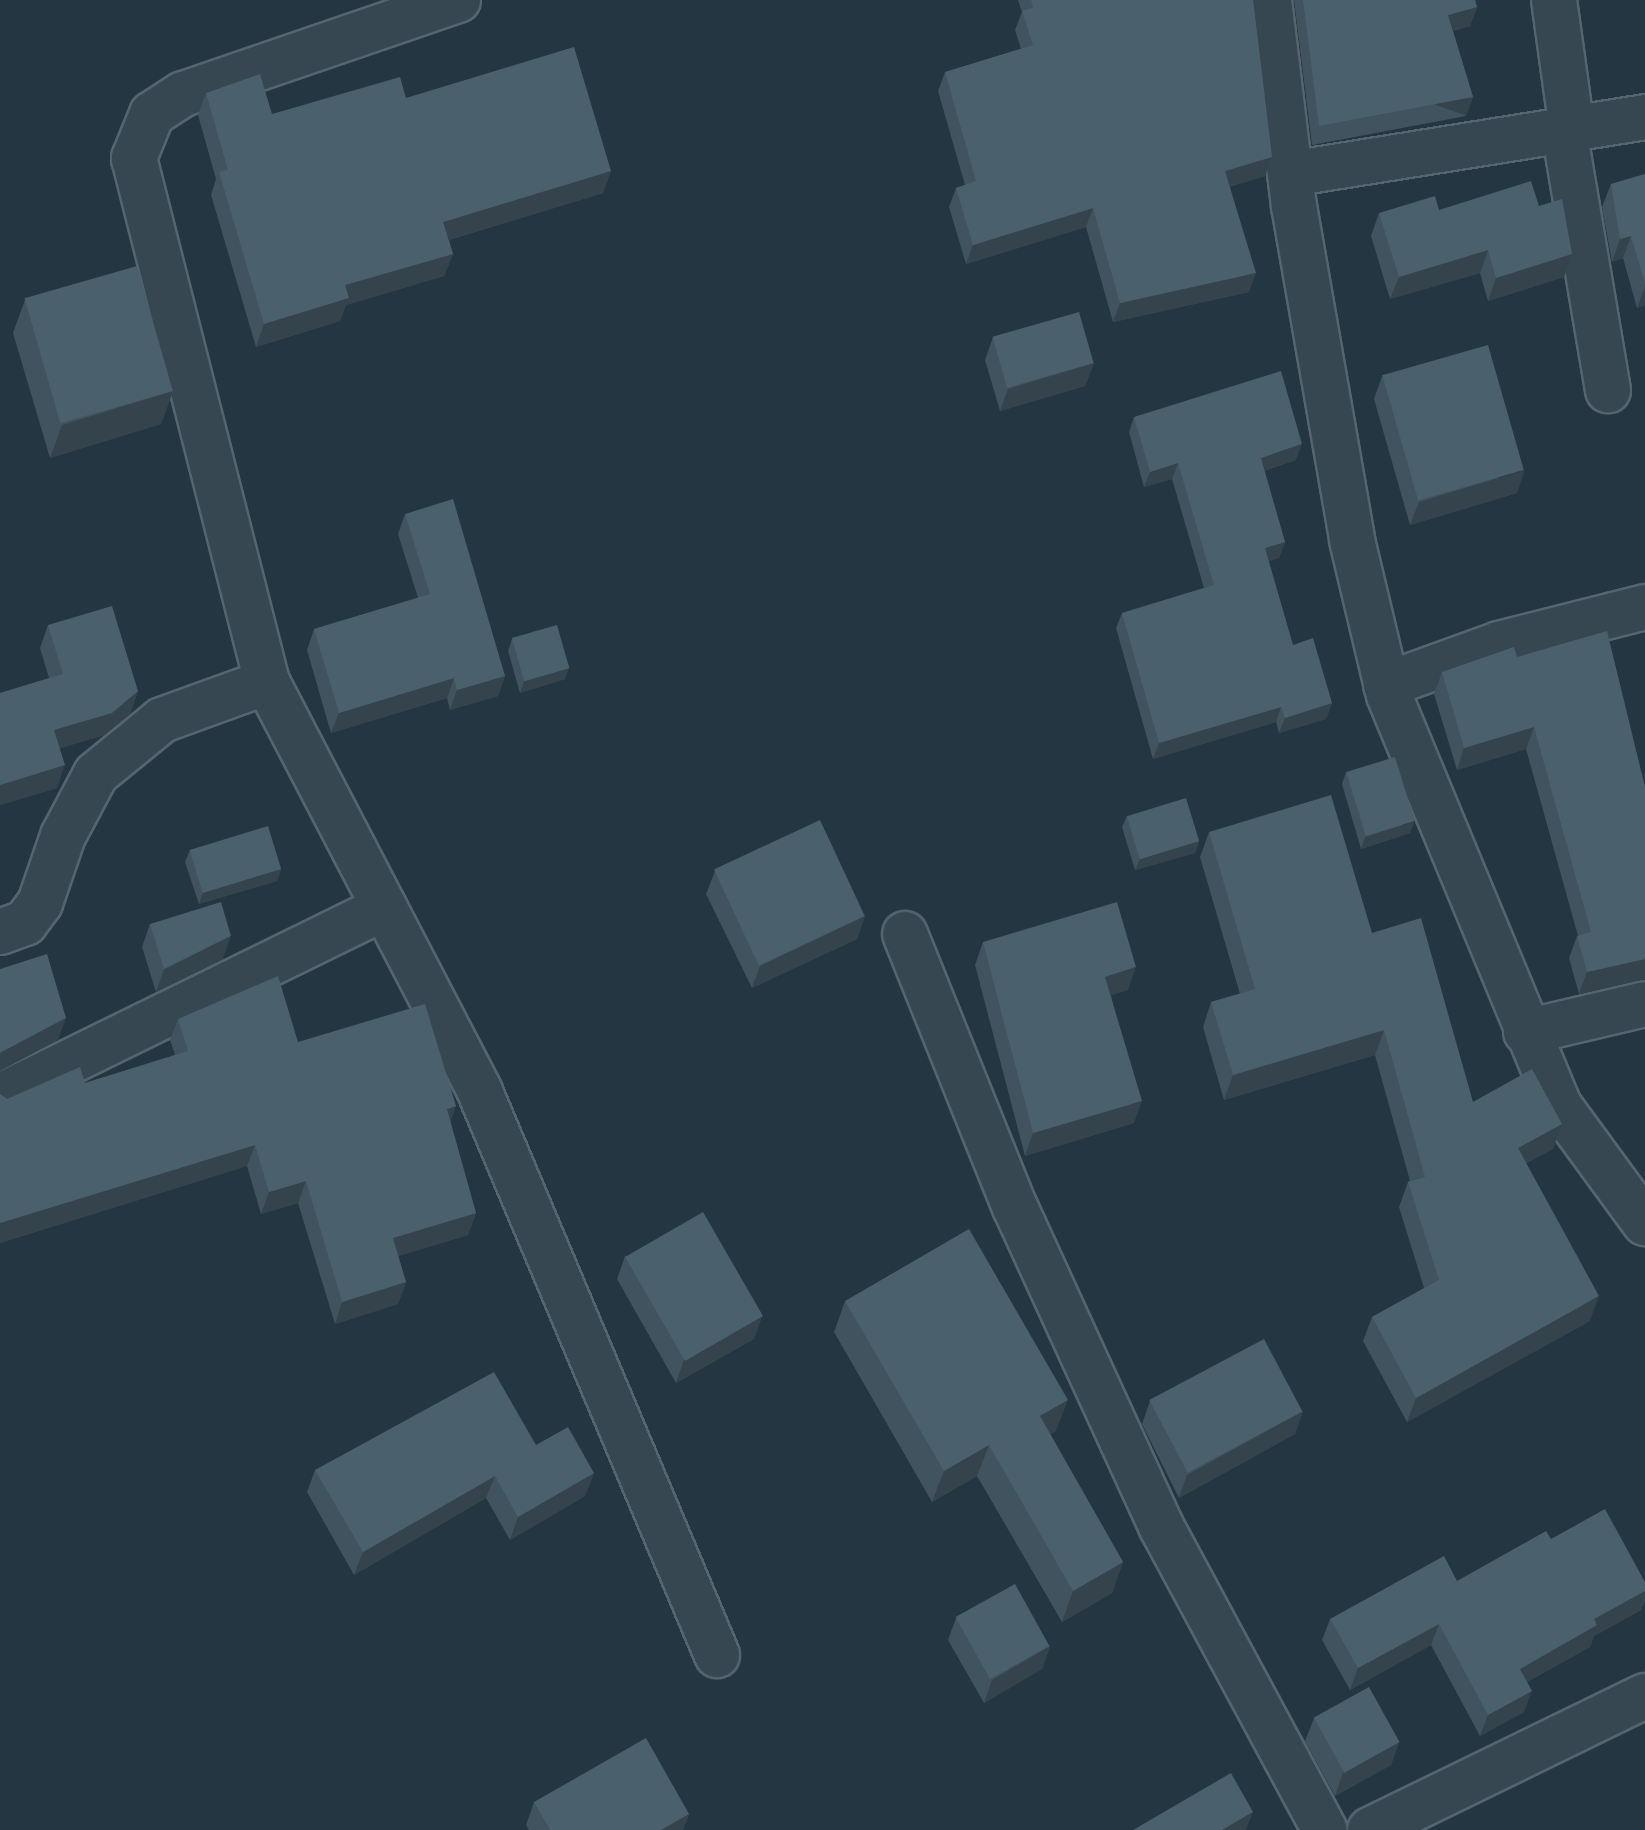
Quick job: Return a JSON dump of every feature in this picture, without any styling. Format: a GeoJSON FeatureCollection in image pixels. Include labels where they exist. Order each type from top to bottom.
{"type":"FeatureCollection","features":[{"type":"Feature","properties":{"kind":"street"},"geometry":{"type":"LineString","coordinates":[[458,0],[183,94],[152,114],[138,136],[134,158],[267,682],[480,1092],[717,1655]]}},
{"type":"Feature","properties":{"kind":"street"},"geometry":{"type":"LineString","coordinates":[[1269,0],[1290,174],[1352,540],[1386,685],[1526,1032],[1560,1107],[1645,1223]]}},
{"type":"Feature","properties":{"kind":"street"},"geometry":{"type":"LineString","coordinates":[[1554,0],[1568,129],[1608,390]]}},
{"type":"Feature","properties":{"kind":"street"},"geometry":{"type":"LineString","coordinates":[[1290,174],[1645,117]]}},
{"type":"Feature","properties":{"kind":"street"},"geometry":{"type":"LineString","coordinates":[[1386,685],[1499,644],[1645,607]]}},
{"type":"Feature","properties":{"kind":"street"},"geometry":{"type":"LineString","coordinates":[[0,932],[25,923],[40,903],[63,836],[96,774],[162,720],[267,682]]}},
{"type":"Feature","properties":{"kind":"street"},"geometry":{"type":"LineString","coordinates":[[0,1096],[384,908]]}},
{"type":"Feature","properties":{"kind":"street"},"geometry":{"type":"LineString","coordinates":[[905,934],[1015,1207],[1161,1526],[1325,1830]]}},
{"type":"Feature","properties":{"kind":"street"},"geometry":{"type":"LineString","coordinates":[[1526,1032],[1645,1004]]}},
{"type":"Feature","properties":{"kind":"street"},"geometry":{"type":"LineString","coordinates":[[1370,1830],[1645,1696]]}},
{"type":"Feature","properties":{"kind":"building"},"geometry":{"type":"Polygon","coordinates":[[[1031,0],[1253,0],[1272,157],[1225,171],[1256,273],[1120,303],[1093,208],[973,245],[956,188],[976,181],[945,72],[1033,45],[1022,11],[1033,8],[1031,0]]]}},
{"type":"Feature","properties":{"kind":"building"},"geometry":{"type":"Polygon","coordinates":[[[1303,0],[1475,0],[1477,7],[1448,15],[1473,97],[1319,126],[1303,0]]]}},
{"type":"Feature","properties":{"kind":"building"},"geometry":{"type":"Polygon","coordinates":[[[574,47],[611,171],[443,222],[453,254],[345,285],[349,298],[264,324],[219,172],[228,170],[206,93],[260,74],[272,114],[400,77],[406,98],[574,47]]]}},
{"type":"Feature","properties":{"kind":"building"},"geometry":{"type":"Polygon","coordinates":[[[1645,174],[1645,283],[1631,236],[1620,239],[1611,184],[1645,174]]]}},
{"type":"Feature","properties":{"kind":"building"},"geometry":{"type":"Polygon","coordinates":[[[1531,181],[1539,206],[1562,199],[1572,254],[1496,278],[1488,250],[1399,277],[1379,213],[1435,196],[1439,210],[1531,181]]]}},
{"type":"Feature","properties":{"kind":"building"},"geometry":{"type":"Polygon","coordinates":[[[137,266],[173,391],[60,423],[25,298],[137,266]]]}},
{"type":"Feature","properties":{"kind":"building"},"geometry":{"type":"Polygon","coordinates":[[[1079,312],[1094,363],[1007,388],[992,337],[1079,312]]]}},
{"type":"Feature","properties":{"kind":"building"},"geometry":{"type":"Polygon","coordinates":[[[1488,345],[1524,470],[1418,500],[1382,375],[1488,345]]]}},
{"type":"Feature","properties":{"kind":"building"},"geometry":{"type":"Polygon","coordinates":[[[1281,371],[1302,444],[1261,458],[1285,542],[1265,548],[1293,645],[1313,638],[1332,703],[1285,718],[1281,707],[1159,743],[1122,613],[1214,585],[1178,463],[1150,472],[1134,417],[1281,371]]]}},
{"type":"Feature","properties":{"kind":"building"},"geometry":{"type":"Polygon","coordinates":[[[453,499],[505,676],[457,690],[454,678],[339,713],[314,629],[430,594],[405,514],[453,499]]]}},
{"type":"Feature","properties":{"kind":"building"},"geometry":{"type":"Polygon","coordinates":[[[112,606],[138,691],[112,713],[54,730],[65,765],[0,785],[0,693],[63,674],[48,625],[112,606]]]}},
{"type":"Feature","properties":{"kind":"building"},"geometry":{"type":"Polygon","coordinates":[[[557,625],[569,668],[524,681],[512,638],[557,625]]]}},
{"type":"Feature","properties":{"kind":"building"},"geometry":{"type":"Polygon","coordinates":[[[1607,631],[1645,787],[1645,959],[1587,972],[1577,936],[1591,932],[1534,727],[1464,748],[1442,672],[1514,647],[1517,657],[1607,631]]]}},
{"type":"Feature","properties":{"kind":"building"},"geometry":{"type":"Polygon","coordinates":[[[1395,757],[1415,821],[1366,836],[1346,772],[1395,757]]]}},
{"type":"Feature","properties":{"kind":"building"},"geometry":{"type":"Polygon","coordinates":[[[1331,795],[1372,933],[1421,918],[1473,1102],[1532,1069],[1562,1124],[1518,1148],[1599,1296],[1416,1398],[1372,1317],[1439,1280],[1408,1182],[1425,1177],[1384,1030],[1233,1075],[1211,1002],[1255,989],[1209,832],[1331,795]]]}},
{"type":"Feature","properties":{"kind":"building"},"geometry":{"type":"Polygon","coordinates":[[[1186,798],[1199,841],[1140,859],[1127,816],[1186,798]]]}},
{"type":"Feature","properties":{"kind":"building"},"geometry":{"type":"Polygon","coordinates":[[[820,820],[865,916],[759,966],[714,869],[820,820]]]}},
{"type":"Feature","properties":{"kind":"building"},"geometry":{"type":"Polygon","coordinates":[[[268,826],[281,869],[203,893],[190,850],[268,826]]]}},
{"type":"Feature","properties":{"kind":"building"},"geometry":{"type":"Polygon","coordinates":[[[221,902],[231,936],[164,969],[150,924],[221,902]]]}},
{"type":"Feature","properties":{"kind":"building"},"geometry":{"type":"Polygon","coordinates":[[[1117,902],[1136,967],[1105,977],[1142,1101],[1033,1133],[983,942],[1117,902]]]}},
{"type":"Feature","properties":{"kind":"building"},"geometry":{"type":"Polygon","coordinates":[[[47,954],[66,1018],[0,1053],[0,969],[47,954]]]}},
{"type":"Feature","properties":{"kind":"building"},"geometry":{"type":"Polygon","coordinates":[[[278,976],[298,1042],[425,1004],[456,1106],[447,1109],[476,1213],[393,1238],[406,1282],[342,1302],[306,1181],[269,1192],[255,1145],[0,1223],[0,1094],[7,1099],[80,1067],[85,1083],[188,1051],[178,1019],[278,976]]]}},
{"type":"Feature","properties":{"kind":"building"},"geometry":{"type":"Polygon","coordinates":[[[703,1212],[763,1316],[685,1361],[625,1257],[703,1212]]]}},
{"type":"Feature","properties":{"kind":"building"},"geometry":{"type":"Polygon","coordinates":[[[969,1229],[1068,1400],[1040,1416],[1123,1562],[1073,1591],[989,1445],[944,1471],[845,1301],[969,1229]]]}},
{"type":"Feature","properties":{"kind":"building"},"geometry":{"type":"Polygon","coordinates":[[[1264,1339],[1302,1411],[1188,1472],[1149,1400],[1264,1339]]]}},
{"type":"Feature","properties":{"kind":"building"},"geometry":{"type":"Polygon","coordinates":[[[494,1372],[536,1445],[568,1427],[594,1473],[518,1517],[495,1476],[363,1552],[315,1470],[494,1372]]]}},
{"type":"Feature","properties":{"kind":"building"},"geometry":{"type":"Polygon","coordinates":[[[1605,1509],[1645,1582],[1645,1591],[1594,1619],[1597,1625],[1520,1669],[1532,1691],[1488,1715],[1439,1624],[1358,1668],[1330,1619],[1444,1556],[1457,1581],[1546,1531],[1551,1539],[1605,1509]]]}},
{"type":"Feature","properties":{"kind":"building"},"geometry":{"type":"Polygon","coordinates":[[[1015,1584],[1049,1646],[990,1679],[956,1617],[1015,1584]]]}},
{"type":"Feature","properties":{"kind":"building"},"geometry":{"type":"Polygon","coordinates":[[[1369,1687],[1400,1742],[1344,1773],[1314,1718],[1369,1687]]]}},
{"type":"Feature","properties":{"kind":"building"},"geometry":{"type":"Polygon","coordinates":[[[646,1738],[689,1814],[661,1830],[550,1830],[534,1802],[646,1738]]]}},
{"type":"Feature","properties":{"kind":"building"},"geometry":{"type":"Polygon","coordinates":[[[1231,1773],[1253,1812],[1222,1830],[1133,1830],[1231,1773]]]}}]}
